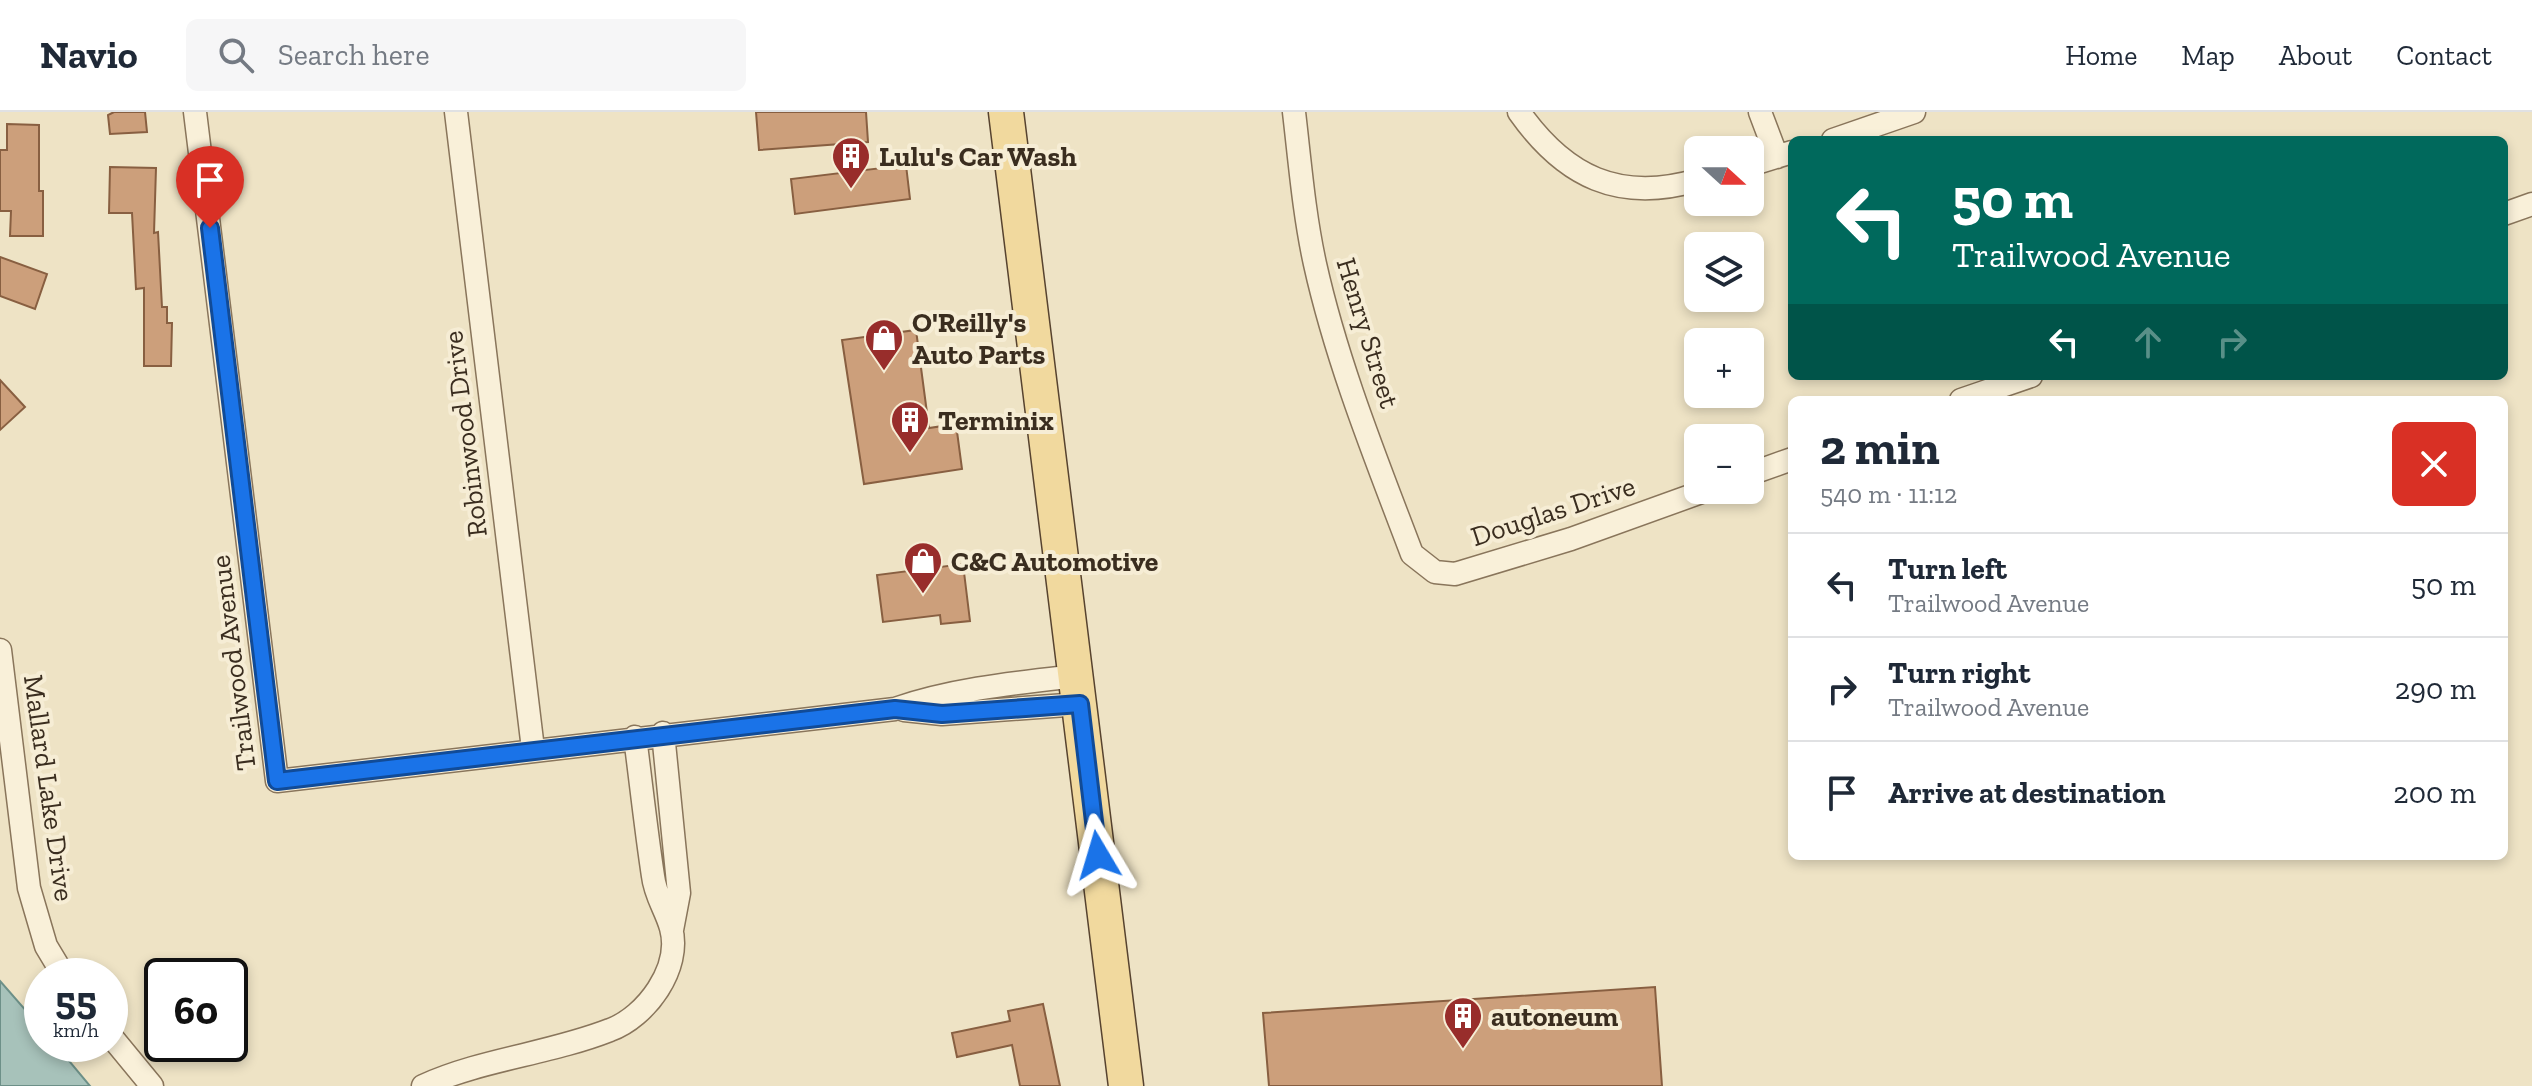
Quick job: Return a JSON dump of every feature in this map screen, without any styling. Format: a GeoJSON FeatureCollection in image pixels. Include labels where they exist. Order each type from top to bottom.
{"type":"FeatureCollection","features":[{"type":"Feature","properties":{"kind":"main road"},"geometry":{"type":"LineString","coordinates":[[1006,112],[1126,1086]]}},
{"type":"Feature","properties":{"kind":"street","name":"Trailwood Avenue"},"geometry":{"type":"LineString","coordinates":[[195,112],[277,781],[663,733],[895,709],[942,714],[1078,690]]}},
{"type":"Feature","properties":{"kind":"street","name":"Robinwood Drive"},"geometry":{"type":"LineString","coordinates":[[456,112],[533,749]]}},
{"type":"Feature","properties":{"kind":"street","name":"Henry Street"},"geometry":{"type":"LineString","coordinates":[[1294,112],[1307,222],[1325,305],[1381,474],[1412,554],[1419,562]]}},
{"type":"Feature","properties":{"kind":"street"},"geometry":{"type":"LineString","coordinates":[[1519,112],[1546,147],[1592,178],[1645,189],[1684,182]]}},
{"type":"Feature","properties":{"kind":"street"},"geometry":{"type":"LineString","coordinates":[[1760,112],[1784,154],[1764,160]]}},
{"type":"Feature","properties":{"kind":"street"},"geometry":{"type":"LineString","coordinates":[[1845,136],[1914,112]]}},
{"type":"Feature","properties":{"kind":"street"},"geometry":{"type":"LineString","coordinates":[[2508,213],[2532,204]]}},
{"type":"Feature","properties":{"kind":"street"},"geometry":{"type":"LineString","coordinates":[[1973,396],[2019,380]]}},
{"type":"Feature","properties":{"kind":"street"},"geometry":{"type":"LineString","coordinates":[[1764,469],[1788,460]]}},
{"type":"Feature","properties":{"kind":"street","name":"Douglas Drive"},"geometry":{"type":"LineString","coordinates":[[1419,562],[1435,572],[1455,574],[1571,539],[1684,498]]}},
{"type":"Feature","properties":{"kind":"street","name":"Mallard Lake Drive"},"geometry":{"type":"LineString","coordinates":[[0,650],[29,888],[46,946],[53,958]]}},
{"type":"Feature","properties":{"kind":"street"},"geometry":{"type":"LineString","coordinates":[[423,1086],[466,1069],[598,1034],[626,1022],[649,1002],[665,975],[679,893],[663,733]]}},
{"type":"Feature","properties":{"kind":"street"},"geometry":{"type":"LineString","coordinates":[[635,737],[655,889],[672,930]]}},
{"type":"Feature","properties":{"kind":"street"},"geometry":{"type":"LineString","coordinates":[[128,1057],[152,1086]]}},
{"type":"Feature","properties":{"kind":"water"},"geometry":{"type":"Polygon","coordinates":[[[0,981],[24,1008],[24,1062],[70,1062],[90,1086],[0,1086],[0,981]]]}},
{"type":"Feature","properties":{"kind":"building"},"geometry":{"type":"Polygon","coordinates":[[[114,112],[145,112],[147,132],[110,134],[108,115],[114,112]]]}},
{"type":"Feature","properties":{"kind":"building"},"geometry":{"type":"Polygon","coordinates":[[[756,112],[866,112],[868,142],[759,150],[756,112]]]}},
{"type":"Feature","properties":{"kind":"building"},"geometry":{"type":"Polygon","coordinates":[[[7,124],[39,125],[43,236],[10,236],[11,211],[0,211],[0,150],[7,150],[7,124]]]}},
{"type":"Feature","properties":{"kind":"building","name":"Lulu's Car Wash"},"geometry":{"type":"Polygon","coordinates":[[[906,165],[910,199],[795,214],[791,179],[906,165]]]}},
{"type":"Feature","properties":{"kind":"building"},"geometry":{"type":"Polygon","coordinates":[[[110,167],[156,168],[154,233],[158,232],[162,307],[167,307],[167,323],[172,323],[171,366],[144,366],[144,288],[136,289],[132,213],[109,213],[110,167]]]}},
{"type":"Feature","properties":{"kind":"building"},"geometry":{"type":"Polygon","coordinates":[[[0,257],[47,274],[35,309],[0,296],[0,257]]]}},
{"type":"Feature","properties":{"kind":"building"},"geometry":{"type":"Polygon","coordinates":[[[916,330],[929,428],[956,424],[962,469],[864,484],[842,340],[916,330]]]}},
{"type":"Feature","properties":{"kind":"building"},"geometry":{"type":"Polygon","coordinates":[[[0,380],[25,407],[0,430],[0,380]]]}},
{"type":"Feature","properties":{"kind":"building","name":"C&C Automotive"},"geometry":{"type":"Polygon","coordinates":[[[963,564],[970,621],[941,624],[940,615],[883,622],[877,575],[963,564]]]}},
{"type":"Feature","properties":{"kind":"building","name":"autoneum"},"geometry":{"type":"Polygon","coordinates":[[[1655,987],[1662,1086],[1269,1086],[1263,1013],[1655,987]]]}},
{"type":"Feature","properties":{"kind":"building"},"geometry":{"type":"Polygon","coordinates":[[[1043,1004],[1060,1086],[1020,1086],[1012,1045],[957,1057],[952,1033],[1010,1021],[1008,1011],[1043,1004]]]}},
{"type":"Feature","properties":{"kind":"place","name":"Lulu's Car Wash"},"geometry":{"type":"Point","coordinates":[851,190]}},
{"type":"Feature","properties":{"kind":"place","name":"O'Reilly's Auto Parts"},"geometry":{"type":"Point","coordinates":[884,372]}},
{"type":"Feature","properties":{"kind":"place","name":"Terminix"},"geometry":{"type":"Point","coordinates":[910,454]}},
{"type":"Feature","properties":{"kind":"place","name":"C&C Automotive"},"geometry":{"type":"Point","coordinates":[923,595]}},
{"type":"Feature","properties":{"kind":"place","name":"autoneum"},"geometry":{"type":"Point","coordinates":[1463,1050]}},
{"type":"Feature","properties":{"kind":"route"},"geometry":{"type":"LineString","coordinates":[[210,228],[277,781],[663,733],[895,709],[942,714],[1080,704],[1098,855]]}}]}
